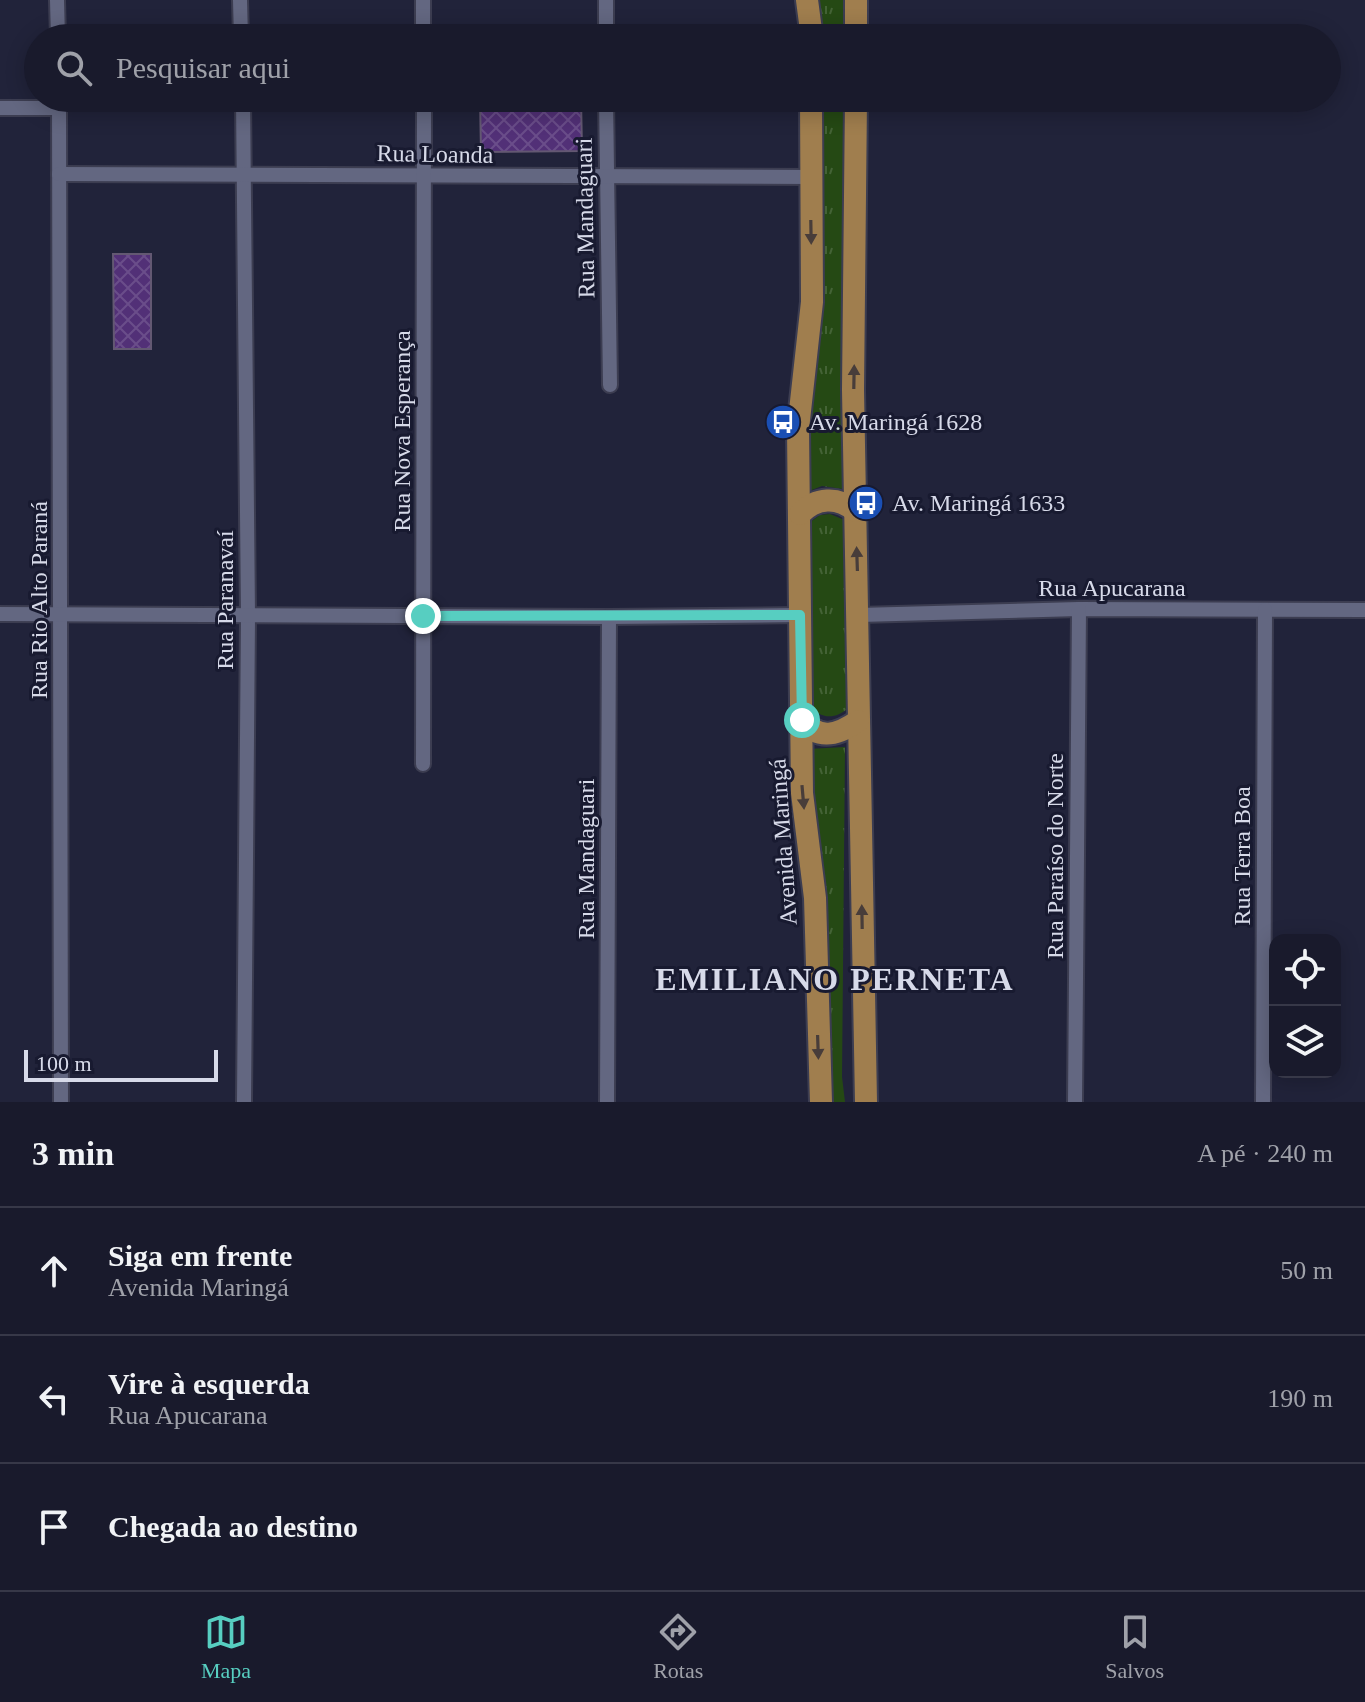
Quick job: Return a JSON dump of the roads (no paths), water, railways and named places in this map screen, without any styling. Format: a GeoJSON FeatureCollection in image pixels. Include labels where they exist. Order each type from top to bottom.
{"type":"FeatureCollection","features":[{"type":"Feature","properties":{"kind":"main road"},"geometry":{"type":"LineString","coordinates":[[807,0],[810,24]]}},
{"type":"Feature","properties":{"kind":"main road"},"geometry":{"type":"LineString","coordinates":[[856,0],[856,24]]}},
{"type":"Feature","properties":{"kind":"main road","name":"Avenida Maringá"},"geometry":{"type":"LineString","coordinates":[[811,112],[812,302],[798,429],[802,793],[815,898],[821,1102]]}},
{"type":"Feature","properties":{"kind":"main road"},"geometry":{"type":"LineString","coordinates":[[856,112],[853,390],[866,1102]]}},
{"type":"Feature","properties":{"kind":"main road"},"geometry":{"type":"LineString","coordinates":[[800,514],[810,505],[830,500],[844,503],[855,511]]}},
{"type":"Feature","properties":{"kind":"main road"},"geometry":{"type":"LineString","coordinates":[[802,720],[818,734],[830,735],[858,721]]}},
{"type":"Feature","properties":{"kind":"street"},"geometry":{"type":"LineString","coordinates":[[57,0],[58,24]]}},
{"type":"Feature","properties":{"kind":"street"},"geometry":{"type":"LineString","coordinates":[[240,0],[241,24]]}},
{"type":"Feature","properties":{"kind":"street"},"geometry":{"type":"LineString","coordinates":[[423,0],[423,24]]}},
{"type":"Feature","properties":{"kind":"street"},"geometry":{"type":"LineString","coordinates":[[606,0],[606,24]]}},
{"type":"Feature","properties":{"kind":"street"},"geometry":{"type":"LineString","coordinates":[[0,108],[24,106]]}},
{"type":"Feature","properties":{"kind":"street","name":"Rua Rio Alto Paraná"},"geometry":{"type":"LineString","coordinates":[[59,112],[61,1102]]}},
{"type":"Feature","properties":{"kind":"street","name":"Rua Paranavaí"},"geometry":{"type":"LineString","coordinates":[[243,112],[248,616],[244,1102]]}},
{"type":"Feature","properties":{"kind":"street","name":"Rua Nova Esperança"},"geometry":{"type":"LineString","coordinates":[[423,764],[424,112]]}},
{"type":"Feature","properties":{"kind":"street","name":"Rua Mandaguari"},"geometry":{"type":"LineString","coordinates":[[606,112],[610,385]]}},
{"type":"Feature","properties":{"kind":"street","name":"Rua Loanda"},"geometry":{"type":"LineString","coordinates":[[59,174],[811,177]]}},
{"type":"Feature","properties":{"kind":"street","name":"Rua Apucarana"},"geometry":{"type":"LineString","coordinates":[[859,615],[1079,609],[1365,610]]}},
{"type":"Feature","properties":{"kind":"street","name":"Rua Paraíso do Norte"},"geometry":{"type":"LineString","coordinates":[[1075,1102],[1079,609]]}},
{"type":"Feature","properties":{"kind":"street","name":"Rua Terra Boa"},"geometry":{"type":"LineString","coordinates":[[1263,1102],[1265,610]]}},
{"type":"Feature","properties":{"kind":"street"},"geometry":{"type":"LineString","coordinates":[[0,614],[800,615]]}},
{"type":"Feature","properties":{"kind":"street","name":"Rua Mandaguari"},"geometry":{"type":"LineString","coordinates":[[607,1102],[609,617]]}},
{"type":"Feature","properties":{"kind":"place","name":"Av. Maringá 1628"},"geometry":{"type":"Point","coordinates":[783,422]}},
{"type":"Feature","properties":{"kind":"place","name":"Av. Maringá 1633"},"geometry":{"type":"Point","coordinates":[866,503]}},
{"type":"Feature","properties":{"kind":"district","name":"EMILIANO PERNETA"},"geometry":{"type":"Point","coordinates":[835,979]}}]}
